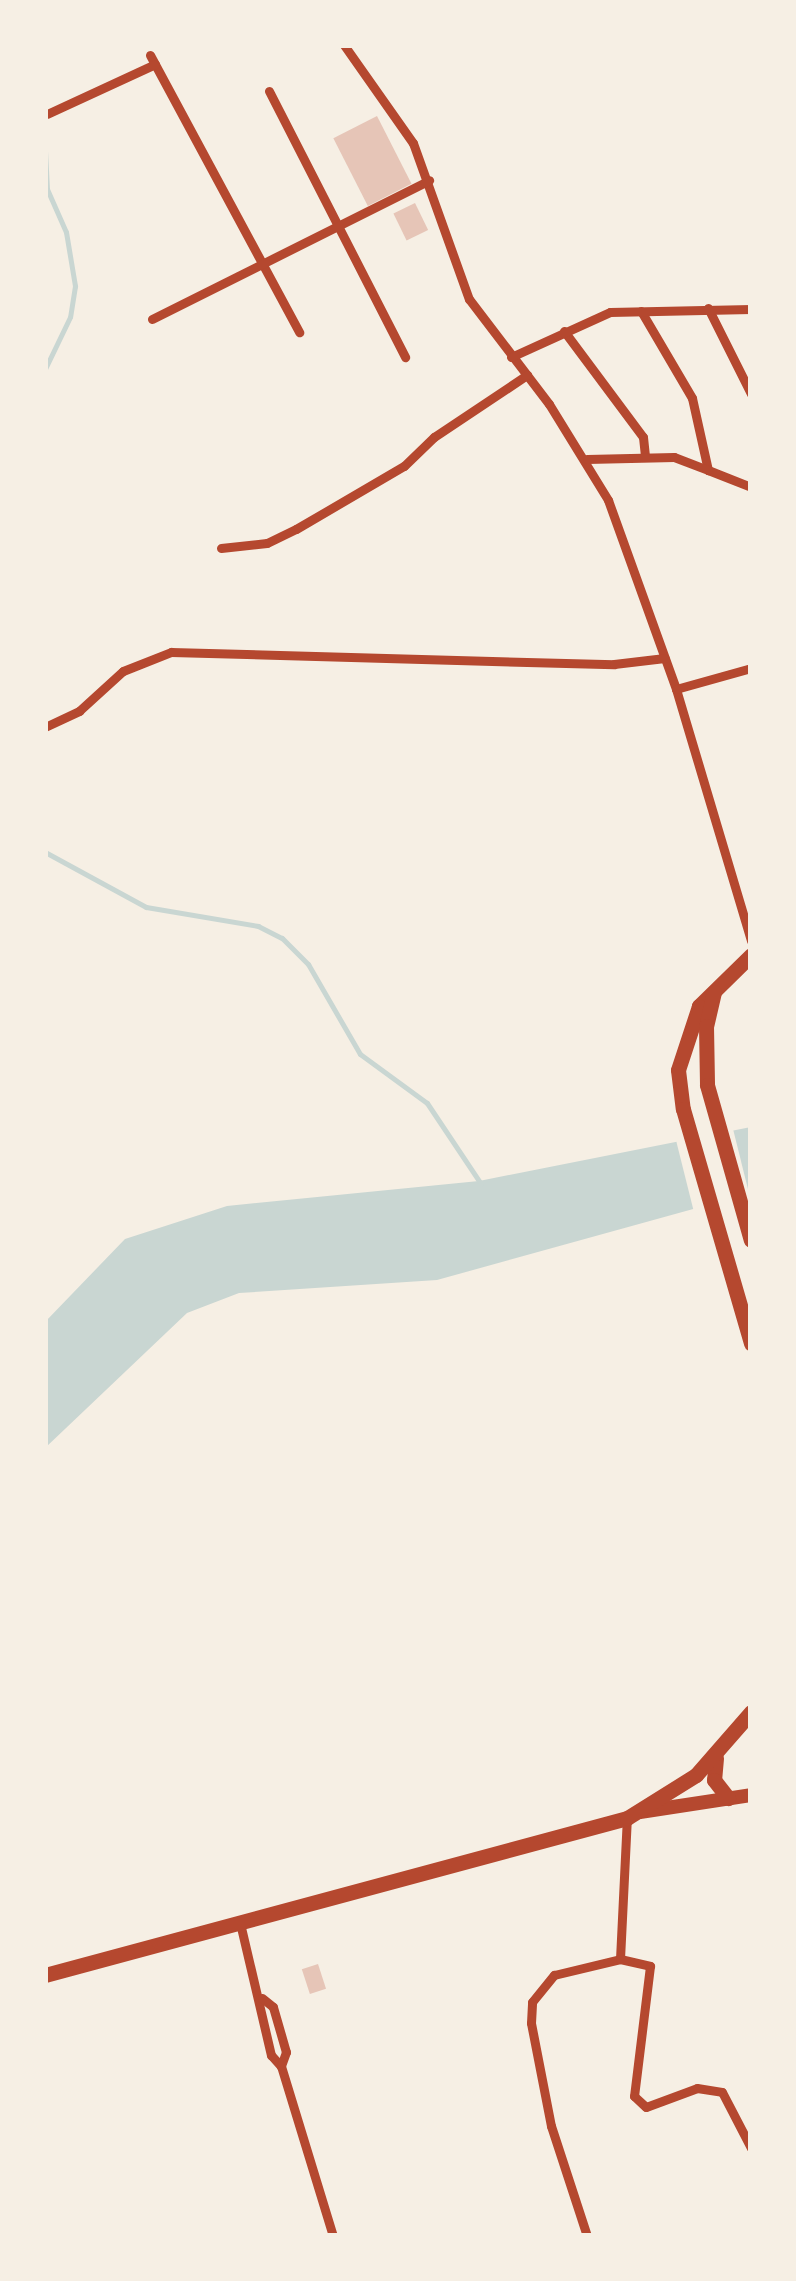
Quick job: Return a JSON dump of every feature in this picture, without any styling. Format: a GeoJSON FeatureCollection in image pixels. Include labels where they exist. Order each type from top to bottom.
{"type":"FeatureCollection","features":[{"type":"Feature","properties":{"kind":"highway"},"geometry":{"type":"LineString","coordinates":[[751,956],[715,988],[688,1022],[680,1047],[679,1089],[751,1343]]}},
{"type":"Feature","properties":{"kind":"highway"},"geometry":{"type":"LineString","coordinates":[[715,988],[705,1048],[716,1124],[751,1240]]}},
{"type":"Feature","properties":{"kind":"highway"},"geometry":{"type":"LineString","coordinates":[[45,1975],[634,1815],[717,1756],[751,1712]]}},
{"type":"Feature","properties":{"kind":"highway"},"geometry":{"type":"LineString","coordinates":[[717,1756],[714,1780],[728,1798]]}},
{"type":"Feature","properties":{"kind":"main road"},"geometry":{"type":"LineString","coordinates":[[634,1815],[751,1794]]}},
{"type":"Feature","properties":{"kind":"street"},"geometry":{"type":"LineString","coordinates":[[344,45],[413,143],[430,180],[461,284],[587,459],[622,532],[676,689],[751,941]]}},
{"type":"Feature","properties":{"kind":"street"},"geometry":{"type":"LineString","coordinates":[[47,114],[152,60],[299,332]]}},
{"type":"Feature","properties":{"kind":"street"},"geometry":{"type":"LineString","coordinates":[[268,92],[406,357]]}},
{"type":"Feature","properties":{"kind":"street"},"geometry":{"type":"LineString","coordinates":[[152,319],[430,180]]}},
{"type":"Feature","properties":{"kind":"street"},"geometry":{"type":"LineString","coordinates":[[708,308],[751,394]]}},
{"type":"Feature","properties":{"kind":"street"},"geometry":{"type":"LineString","coordinates":[[512,357],[599,314],[751,309]]}},
{"type":"Feature","properties":{"kind":"street"},"geometry":{"type":"LineString","coordinates":[[642,311],[692,398],[708,470]]}},
{"type":"Feature","properties":{"kind":"street"},"geometry":{"type":"LineString","coordinates":[[564,331],[643,437],[645,456]]}},
{"type":"Feature","properties":{"kind":"street"},"geometry":{"type":"LineString","coordinates":[[221,548],[267,543],[296,529],[404,466],[434,437],[528,376]]}},
{"type":"Feature","properties":{"kind":"street"},"geometry":{"type":"LineString","coordinates":[[587,459],[645,456],[708,470],[751,487]]}},
{"type":"Feature","properties":{"kind":"street"},"geometry":{"type":"LineString","coordinates":[[45,727],[79,711],[123,671],[171,652],[614,664],[665,658]]}},
{"type":"Feature","properties":{"kind":"street"},"geometry":{"type":"LineString","coordinates":[[676,689],[751,668]]}},
{"type":"Feature","properties":{"kind":"street"},"geometry":{"type":"LineString","coordinates":[[620,1958],[634,1815]]}},
{"type":"Feature","properties":{"kind":"street"},"geometry":{"type":"LineString","coordinates":[[240,1923],[262,1998],[273,2007],[286,2052],[281,2066],[332,2236]]}},
{"type":"Feature","properties":{"kind":"street"},"geometry":{"type":"LineString","coordinates":[[587,2236],[551,2126],[532,2002],[554,1974],[620,1958],[645,1962],[653,1973],[632,2083],[639,2103],[646,2107],[696,2088],[722,2092],[751,2148]]}},
{"type":"Feature","properties":{"kind":"shaded area"},"geometry":{"type":"Polygon","coordinates":[[[751,1127],[751,1193],[437,1280],[239,1293],[187,1313],[45,1448],[45,1322],[125,1239],[227,1206],[479,1181],[751,1127]]]}},
{"type":"Feature","properties":{"kind":"pier"},"geometry":{"type":"Polygon","coordinates":[[[732,1125],[750,1199],[694,1213],[676,1139],[732,1125]]]}},
{"type":"Feature","properties":{"kind":"building"},"geometry":{"type":"Polygon","coordinates":[[[377,116],[412,184],[368,206],[333,138],[377,116]]]}},
{"type":"Feature","properties":{"kind":"building"},"geometry":{"type":"Polygon","coordinates":[[[415,203],[428,230],[407,240],[393,214],[415,203]]]}},
{"type":"Feature","properties":{"kind":"building"},"geometry":{"type":"Polygon","coordinates":[[[318,1964],[326,1989],[310,1994],[302,1969],[318,1964]]]}},
{"type":"Feature","properties":{"kind":"waterway"},"geometry":{"type":"LineString","coordinates":[[45,151],[47,189],[66,232],[75,286],[70,317],[45,369]]}},
{"type":"Feature","properties":{"kind":"waterway"},"geometry":{"type":"LineString","coordinates":[[45,852],[146,907],[258,926],[282,938],[308,964],[360,1054],[427,1103],[481,1184]]}}]}
